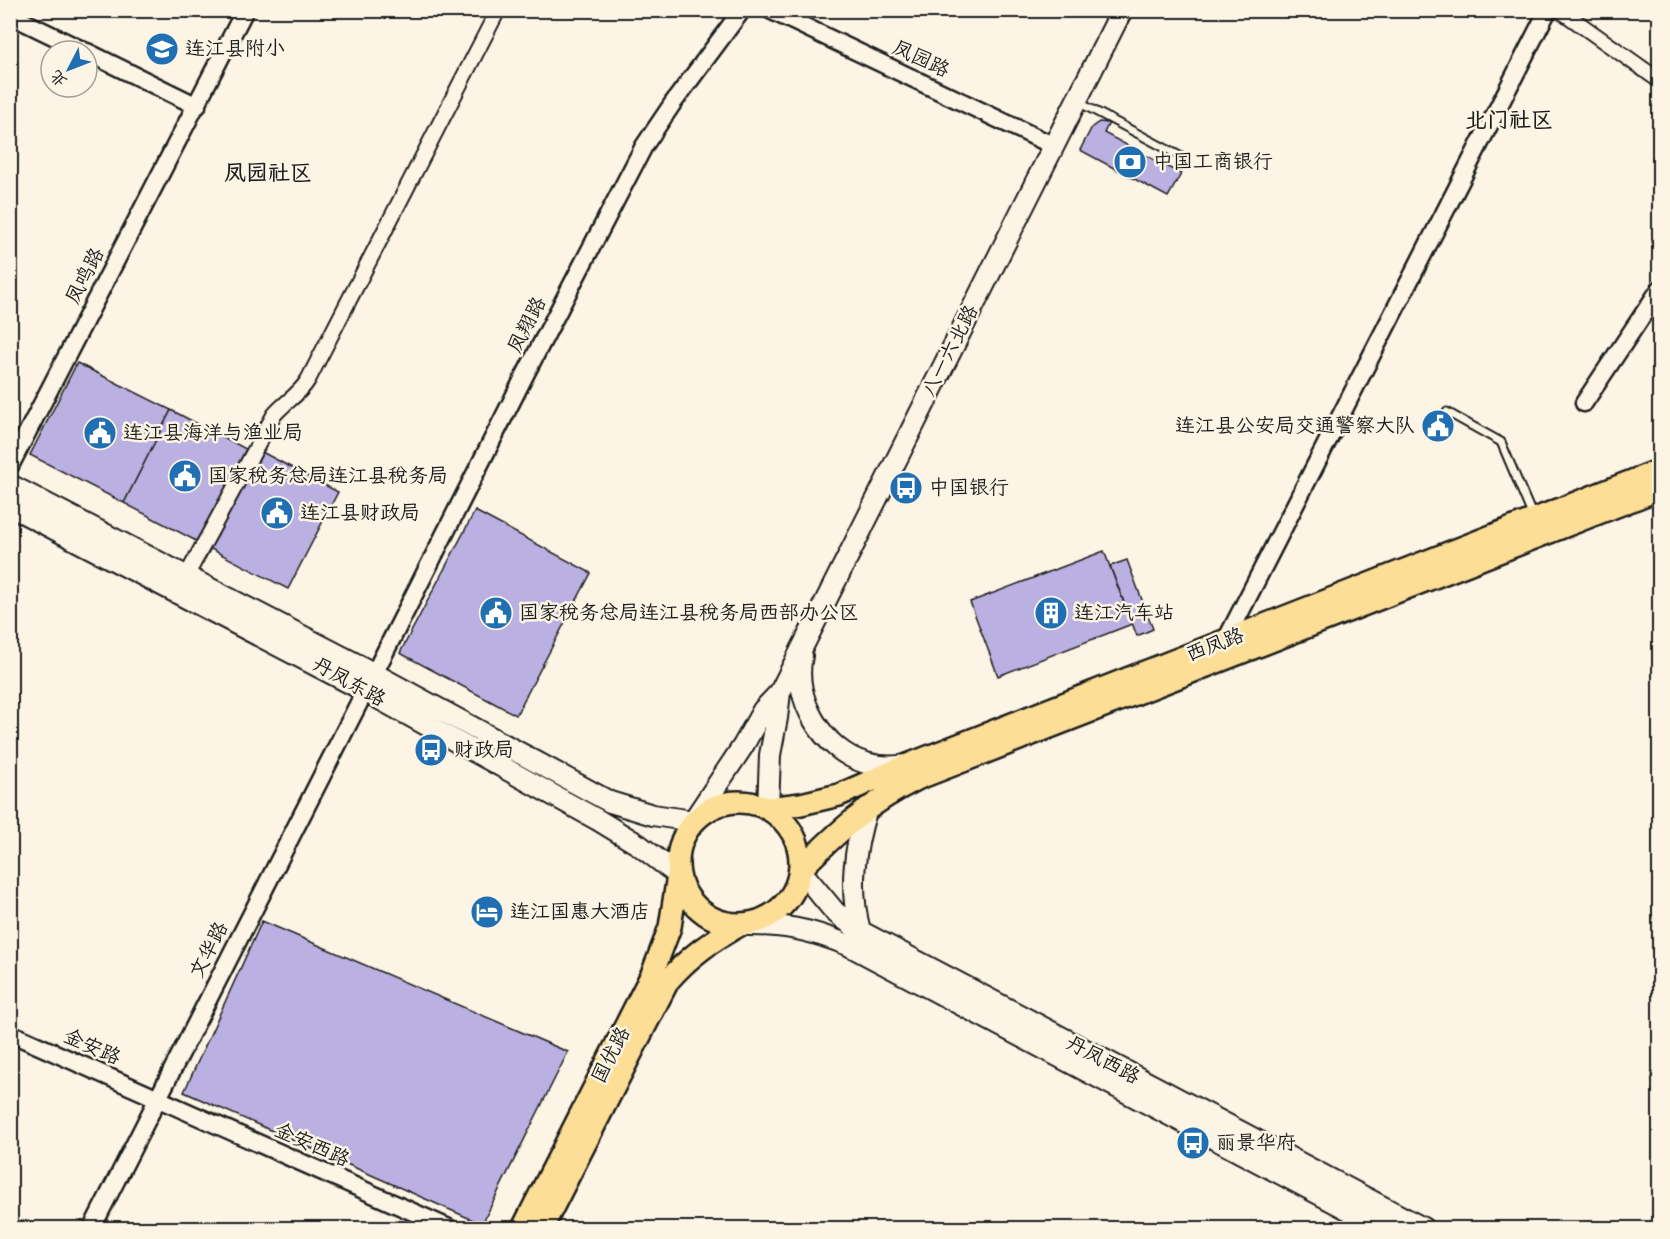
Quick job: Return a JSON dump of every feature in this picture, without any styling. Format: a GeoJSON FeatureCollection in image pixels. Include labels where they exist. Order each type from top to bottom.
{"type":"FeatureCollection","features":[{"type":"Feature","properties":{"kind":"main road","name":"八一六北路"},"geometry":{"type":"LineString","coordinates":[[768,808],[770,755],[780,692],[1122,10]]}},
{"type":"Feature","properties":{"kind":"main road","name":"西凤路"},"geometry":{"type":"LineString","coordinates":[[768,808],[801,804],[839,795],[910,764],[1659,470]]}},
{"type":"Feature","properties":{"kind":"main road","name":"丹凤东路"},"geometry":{"type":"LineString","coordinates":[[10,486],[181,585],[264,637],[370,682],[610,802],[653,815],[693,821]]}},
{"type":"Feature","properties":{"kind":"main road","name":"西凤路"},"geometry":{"type":"LineString","coordinates":[[800,870],[836,834],[867,808],[900,787],[935,771],[1659,489]]}},
{"type":"Feature","properties":{"kind":"main road","name":"丹凤东路"},"geometry":{"type":"LineString","coordinates":[[10,506],[181,585]]}},
{"type":"Feature","properties":{"kind":"main road"},"geometry":{"type":"LineString","coordinates":[[805,641],[800,664],[803,693],[808,709],[825,735],[847,755],[865,763],[894,766],[910,764]]}},
{"type":"Feature","properties":{"kind":"main road","name":"丹凤东路"},"geometry":{"type":"LineString","coordinates":[[370,682],[639,845],[678,875]]}},
{"type":"Feature","properties":{"kind":"main road","name":"八一六北路"},"geometry":{"type":"LineString","coordinates":[[693,821],[737,756],[763,710],[780,692]]}},
{"type":"Feature","properties":{"kind":"main road"},"geometry":{"type":"LineString","coordinates":[[728,802],[753,802],[768,808],[790,828],[796,841],[800,855],[800,870],[796,887],[787,902],[774,914],[758,922],[740,925],[708,916],[694,905],[684,891],[678,875],[677,856],[682,837],[693,821],[705,810],[728,802]]}},
{"type":"Feature","properties":{"kind":"main road"},"geometry":{"type":"LineString","coordinates":[[860,931],[854,910],[853,869],[858,834],[867,808]]}},
{"type":"Feature","properties":{"kind":"main road","name":"丹凤西路"},"geometry":{"type":"LineString","coordinates":[[800,870],[835,912],[860,931],[1423,1228]]}},
{"type":"Feature","properties":{"kind":"main road","name":"国优路"},"geometry":{"type":"LineString","coordinates":[[522,1228],[653,972],[670,927],[678,875]]}},
{"type":"Feature","properties":{"kind":"main road","name":"国优路"},"geometry":{"type":"LineString","coordinates":[[542,1228],[668,981],[700,950],[740,925]]}},
{"type":"Feature","properties":{"kind":"main road","name":"丹凤西路"},"geometry":{"type":"LineString","coordinates":[[740,925],[785,926],[820,933],[848,945],[1383,1228]]}},
{"type":"Feature","properties":{"kind":"street","name":"凤鸣路"},"geometry":{"type":"LineString","coordinates":[[10,466],[245,10]]}},
{"type":"Feature","properties":{"kind":"street"},"geometry":{"type":"LineString","coordinates":[[181,585],[274,415],[299,393],[308,381],[498,10]]}},
{"type":"Feature","properties":{"kind":"street","name":"凤翔路"},"geometry":{"type":"LineString","coordinates":[[370,682],[644,146],[742,10]]}},
{"type":"Feature","properties":{"kind":"street","name":"凤园路"},"geometry":{"type":"LineString","coordinates":[[770,10],[1054,146]]}},
{"type":"Feature","properties":{"kind":"street"},"geometry":{"type":"LineString","coordinates":[[1225,642],[1548,10]]}},
{"type":"Feature","properties":{"kind":"street"},"geometry":{"type":"LineString","coordinates":[[1560,10],[1659,81]]}},
{"type":"Feature","properties":{"kind":"street"},"geometry":{"type":"LineString","coordinates":[[10,15],[59,39]]}},
{"type":"Feature","properties":{"kind":"street"},"geometry":{"type":"LineString","coordinates":[[99,58],[197,106]]}},
{"type":"Feature","properties":{"kind":"street"},"geometry":{"type":"LineString","coordinates":[[1584,403],[1659,289]]}},
{"type":"Feature","properties":{"kind":"street","name":"文华路"},"geometry":{"type":"LineString","coordinates":[[92,1228],[370,682]]}},
{"type":"Feature","properties":{"kind":"street","name":"金安路"},"geometry":{"type":"LineString","coordinates":[[10,1033],[157,1099]]}},
{"type":"Feature","properties":{"kind":"street","name":"金安西路"},"geometry":{"type":"LineString","coordinates":[[157,1099],[449,1228]]}},
{"type":"Feature","properties":{"kind":"lane"},"geometry":{"type":"LineString","coordinates":[[1076,101],[1180,156]]}},
{"type":"Feature","properties":{"kind":"lane"},"geometry":{"type":"LineString","coordinates":[[1447,412],[1502,442],[1534,519]]}},
{"type":"Feature","properties":{"kind":"building","name":"中国工商银行"},"geometry":{"type":"Polygon","coordinates":[[[1099,122],[1109,123],[1104,133],[1181,174],[1168,197],[1080,150],[1092,127],[1099,122]]]}},
{"type":"Feature","properties":{"kind":"building","name":"连江县海洋与渔业局"},"geometry":{"type":"Polygon","coordinates":[[[77,363],[171,410],[124,503],[30,455],[77,363]]]}},
{"type":"Feature","properties":{"kind":"building","name":"国家税务总局连江县税务局"},"geometry":{"type":"Polygon","coordinates":[[[171,410],[246,449],[198,542],[124,503],[171,410]]]}},
{"type":"Feature","properties":{"kind":"building","name":"连江县财政局"},"geometry":{"type":"Polygon","coordinates":[[[260,451],[338,492],[288,589],[209,548],[260,451]]]}},
{"type":"Feature","properties":{"kind":"building","name":"国家税务总局连江县税务局西部办公区"},"geometry":{"type":"Polygon","coordinates":[[[475,511],[591,573],[516,715],[400,653],[475,511]]]}},
{"type":"Feature","properties":{"kind":"building","name":"连江汽车站"},"geometry":{"type":"Polygon","coordinates":[[[1104,551],[1132,624],[998,676],[970,602],[1104,551]]]}},
{"type":"Feature","properties":{"kind":"building"},"geometry":{"type":"Polygon","coordinates":[[[1127,560],[1153,629],[1137,636],[1110,566],[1127,560]]]}},
{"type":"Feature","properties":{"kind":"building"},"geometry":{"type":"Polygon","coordinates":[[[262,921],[568,1052],[482,1224],[184,1092],[262,921]]]}},
{"type":"Feature","properties":{"kind":"place","name":"连江县附小"},"geometry":{"type":"Point","coordinates":[162,49]}},
{"type":"Feature","properties":{"kind":"place","name":"中国工商银行"},"geometry":{"type":"Point","coordinates":[1130,162]}},
{"type":"Feature","properties":{"kind":"place","name":"连江县公安局交通警察大队"},"geometry":{"type":"Point","coordinates":[1438,426]}},
{"type":"Feature","properties":{"kind":"place","name":"连江县海洋与渔业局"},"geometry":{"type":"Point","coordinates":[100,433]}},
{"type":"Feature","properties":{"kind":"place","name":"国家税务总局连江县税务局"},"geometry":{"type":"Point","coordinates":[185,476]}},
{"type":"Feature","properties":{"kind":"place","name":"中国银行"},"geometry":{"type":"Point","coordinates":[906,488]}},
{"type":"Feature","properties":{"kind":"place","name":"连江县财政局"},"geometry":{"type":"Point","coordinates":[277,513]}},
{"type":"Feature","properties":{"kind":"place","name":"国家税务总局连江县税务局西部办公区"},"geometry":{"type":"Point","coordinates":[496,613]}},
{"type":"Feature","properties":{"kind":"place","name":"连江汽车站"},"geometry":{"type":"Point","coordinates":[1051,613]}},
{"type":"Feature","properties":{"kind":"place","name":"财政局"},"geometry":{"type":"Point","coordinates":[431,750]}},
{"type":"Feature","properties":{"kind":"place","name":"连江国惠大酒店"},"geometry":{"type":"Point","coordinates":[487,912]}},
{"type":"Feature","properties":{"kind":"place","name":"丽景华府"},"geometry":{"type":"Point","coordinates":[1193,1143]}},
{"type":"Feature","properties":{"kind":"district","name":"北门社区"},"geometry":{"type":"Point","coordinates":[1509,120]}},
{"type":"Feature","properties":{"kind":"district","name":"凤园社区"},"geometry":{"type":"Point","coordinates":[268,173]}}]}
